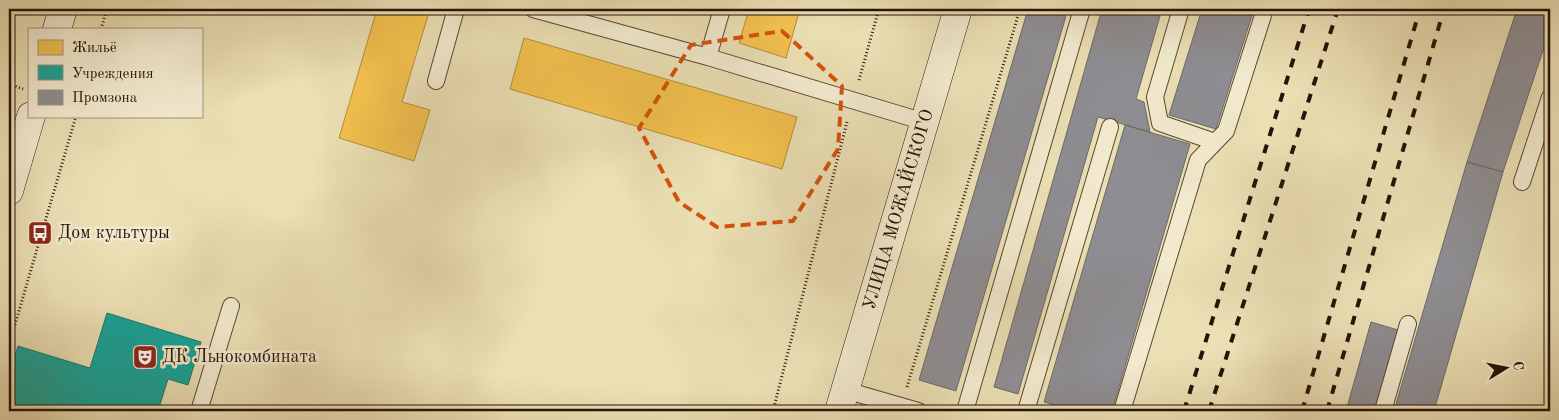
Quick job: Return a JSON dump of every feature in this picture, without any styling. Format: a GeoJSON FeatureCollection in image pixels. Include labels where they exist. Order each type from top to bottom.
{"type":"FeatureCollection","features":[{"type":"Feature","properties":{"kind":"main road"},"geometry":{"type":"LineString","coordinates":[[57,28],[63,9]]}},
{"type":"Feature","properties":{"kind":"main road","name":"УЛИЦА МОЖАЙСКОГО"},"geometry":{"type":"LineString","coordinates":[[842,401],[958,9]]}},
{"type":"Feature","properties":{"kind":"main road"},"geometry":{"type":"LineString","coordinates":[[9,191],[22,131]]}},
{"type":"Feature","properties":{"kind":"lane"},"geometry":{"type":"LineString","coordinates":[[436,81],[456,9]]}},
{"type":"Feature","properties":{"kind":"lane"},"geometry":{"type":"LineString","coordinates":[[533,9],[708,57],[924,122]]}},
{"type":"Feature","properties":{"kind":"lane"},"geometry":{"type":"LineString","coordinates":[[708,57],[722,9]]}},
{"type":"Feature","properties":{"kind":"lane"},"geometry":{"type":"LineString","coordinates":[[965,411],[1082,9]]}},
{"type":"Feature","properties":{"kind":"lane"},"geometry":{"type":"LineString","coordinates":[[1181,9],[1154,97],[1160,123],[1215,142]]}},
{"type":"Feature","properties":{"kind":"lane"},"geometry":{"type":"LineString","coordinates":[[1122,411],[1198,160],[1226,131],[1265,9]]}},
{"type":"Feature","properties":{"kind":"lane"},"geometry":{"type":"LineString","coordinates":[[1522,182],[1550,97]]}},
{"type":"Feature","properties":{"kind":"lane"},"geometry":{"type":"LineString","coordinates":[[1026,411],[1110,127]]}},
{"type":"Feature","properties":{"kind":"lane"},"geometry":{"type":"LineString","coordinates":[[199,411],[231,306]]}},
{"type":"Feature","properties":{"kind":"lane"},"geometry":{"type":"LineString","coordinates":[[1383,411],[1408,324]]}},
{"type":"Feature","properties":{"kind":"lane"},"geometry":{"type":"LineString","coordinates":[[842,401],[901,406],[918,411]]}},
{"type":"Feature","properties":{"kind":"path"},"geometry":{"type":"LineString","coordinates":[[101,28],[107,9]]}},
{"type":"Feature","properties":{"kind":"path"},"geometry":{"type":"LineString","coordinates":[[772,411],[853,100],[880,9]]}},
{"type":"Feature","properties":{"kind":"path"},"geometry":{"type":"LineString","coordinates":[[901,406],[1020,9]]}},
{"type":"Feature","properties":{"kind":"path"},"geometry":{"type":"LineString","coordinates":[[9,84],[28,90]]}},
{"type":"Feature","properties":{"kind":"path"},"geometry":{"type":"LineString","coordinates":[[9,345],[75,118]]}},
{"type":"Feature","properties":{"kind":"highlighted area"},"geometry":{"type":"Polygon","coordinates":[[[782,31],[842,86],[838,149],[793,221],[717,227],[679,202],[639,128],[691,45],[782,31]]]}},
{"type":"Feature","properties":{"kind":"building: Жильё"},"geometry":{"type":"Polygon","coordinates":[[[377,9],[430,9],[402,102],[430,110],[414,161],[339,138],[377,9]]]}},
{"type":"Feature","properties":{"kind":"building: Жильё"},"geometry":{"type":"Polygon","coordinates":[[[749,9],[800,9],[786,58],[739,43],[749,9]]]}},
{"type":"Feature","properties":{"kind":"building: Жильё"},"geometry":{"type":"Polygon","coordinates":[[[524,38],[797,117],[782,169],[510,89],[524,38]]]}},
{"type":"Feature","properties":{"kind":"building: Учреждения","name":"ДК Льнокомбината"},"geometry":{"type":"Polygon","coordinates":[[[107,313],[201,342],[188,385],[168,379],[158,411],[9,411],[9,376],[18,346],[90,368],[107,313]]]}},
{"type":"Feature","properties":{"kind":"building: Промзона"},"geometry":{"type":"Polygon","coordinates":[[[1028,9],[1068,9],[956,391],[919,380],[1028,9]]]}},
{"type":"Feature","properties":{"kind":"building: Промзона"},"geometry":{"type":"Polygon","coordinates":[[[1102,9],[1162,9],[1136,99],[1144,102],[1150,132],[1098,117],[1018,394],[994,387],[1102,9]]]}},
{"type":"Feature","properties":{"kind":"building: Промзона"},"geometry":{"type":"Polygon","coordinates":[[[1202,9],[1254,9],[1216,129],[1169,115],[1202,9]]]}},
{"type":"Feature","properties":{"kind":"building: Промзона"},"geometry":{"type":"Polygon","coordinates":[[[1517,9],[1550,9],[1550,29],[1503,172],[1467,162],[1517,9]]]}},
{"type":"Feature","properties":{"kind":"building: Промзона"},"geometry":{"type":"Polygon","coordinates":[[[1125,125],[1190,144],[1112,411],[1075,411],[1044,402],[1125,125]]]}},
{"type":"Feature","properties":{"kind":"building: Промзона"},"geometry":{"type":"Polygon","coordinates":[[[1467,162],[1503,172],[1434,411],[1394,411],[1467,162]]]}},
{"type":"Feature","properties":{"kind":"building: Промзона"},"geometry":{"type":"Polygon","coordinates":[[[1371,322],[1398,330],[1374,411],[1346,411],[1371,322]]]}},
{"type":"Feature","properties":{"kind":"railway"},"geometry":{"type":"LineString","coordinates":[[1184,411],[1309,9]]}},
{"type":"Feature","properties":{"kind":"railway"},"geometry":{"type":"LineString","coordinates":[[1209,411],[1338,9]]}},
{"type":"Feature","properties":{"kind":"railway"},"geometry":{"type":"LineString","coordinates":[[1302,411],[1420,9]]}},
{"type":"Feature","properties":{"kind":"railway"},"geometry":{"type":"LineString","coordinates":[[1327,411],[1444,9]]}},
{"type":"Feature","properties":{"kind":"place","name":"Дом культуры"},"geometry":{"type":"Point","coordinates":[40,233]}},
{"type":"Feature","properties":{"kind":"place","name":"ДК Льнокомбината"},"geometry":{"type":"Point","coordinates":[145,357]}}]}
